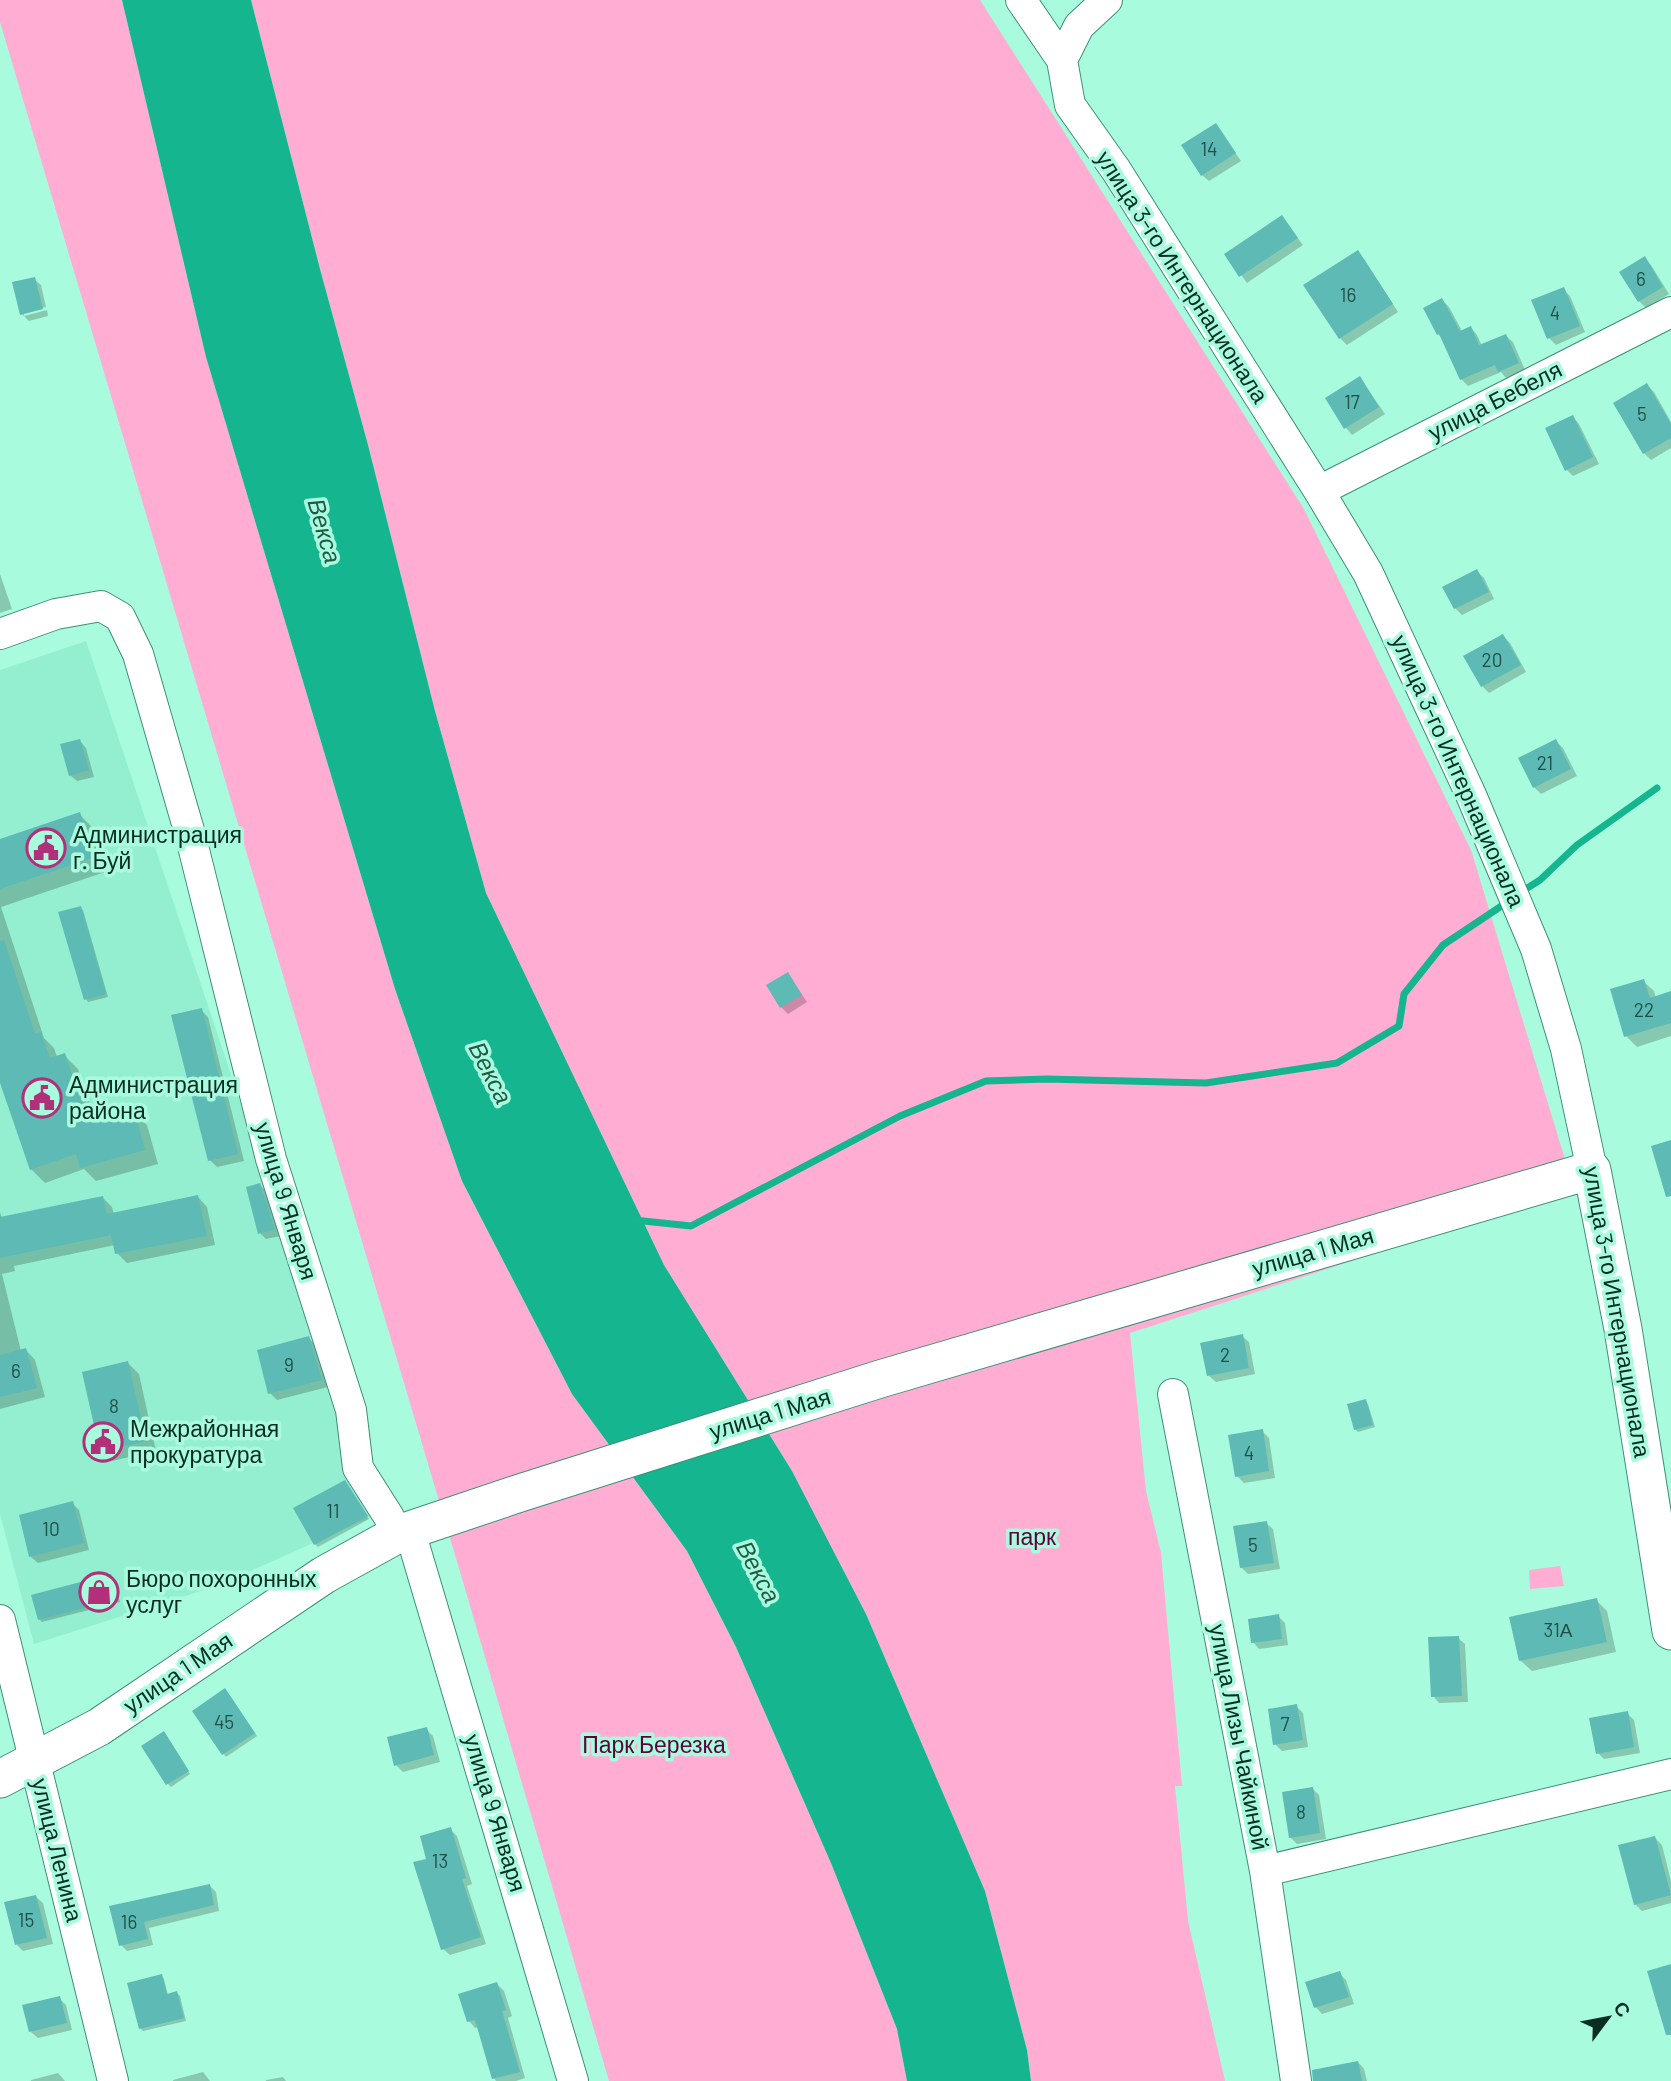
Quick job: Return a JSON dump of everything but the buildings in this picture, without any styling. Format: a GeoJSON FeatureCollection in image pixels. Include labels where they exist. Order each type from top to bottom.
{"type":"FeatureCollection","features":[{"type":"Feature","properties":{"kind":"main road","name":"улица 1 Мая"},"geometry":{"type":"LineString","coordinates":[[0,1779],[99,1727],[324,1575],[398,1534],[880,1379],[1592,1170]]}},
{"type":"Feature","properties":{"kind":"main road","name":"улица 3-го Интернационала"},"geometry":{"type":"LineString","coordinates":[[1592,1170],[1623,1329],[1671,1631]]}},
{"type":"Feature","properties":{"kind":"street","name":"улица 3-го Интернационала"},"geometry":{"type":"LineString","coordinates":[[1021,0],[1062,60],[1070,104],[1116,170],[1368,573],[1494,848],[1536,949],[1566,1049],[1592,1170]]}},
{"type":"Feature","properties":{"kind":"street"},"geometry":{"type":"LineString","coordinates":[[1062,60],[1079,26],[1107,0]]}},
{"type":"Feature","properties":{"kind":"street","name":"улица Бебеля"},"geometry":{"type":"LineString","coordinates":[[1319,491],[1671,312]]}},
{"type":"Feature","properties":{"kind":"street","name":"улица 9 Января"},"geometry":{"type":"LineString","coordinates":[[0,634],[56,614],[101,606],[120,617],[138,653],[190,834],[271,1159],[351,1409],[358,1468],[389,1517]]}},
{"type":"Feature","properties":{"kind":"street","name":"улица Лизы Чайкиной"},"geometry":{"type":"LineString","coordinates":[[1173,1394],[1265,1871],[1296,2081]]}},
{"type":"Feature","properties":{"kind":"street","name":"улица 9 Января"},"geometry":{"type":"LineString","coordinates":[[414,1545],[573,2081]]}},
{"type":"Feature","properties":{"kind":"street","name":"улица Ленина"},"geometry":{"type":"LineString","coordinates":[[0,1620],[113,2081]]}},
{"type":"Feature","properties":{"kind":"street"},"geometry":{"type":"LineString","coordinates":[[1265,1871],[1671,1774]]}},
{"type":"Feature","properties":{"kind":"shaded area"},"geometry":{"type":"Polygon","coordinates":[[[86,641],[378,1514],[217,1586],[34,1644],[0,1514],[0,670],[86,641]]]}},
{"type":"Feature","properties":{"kind":"green space","name":"Парк Березка"},"geometry":{"type":"Polygon","coordinates":[[[0,0],[122,0],[206,357],[395,989],[462,1181],[572,1394],[687,1551],[736,1647],[831,1863],[897,2029],[907,2081],[609,2081],[0,22],[0,0]]]}},
{"type":"Feature","properties":{"kind":"green space","name":"парк"},"geometry":{"type":"Polygon","coordinates":[[[251,0],[980,0],[1304,509],[1471,850],[1574,1189],[1130,1333],[1146,1491],[1161,1553],[1182,1786],[1175,1786],[1188,1921],[1225,2081],[1031,2081],[1027,2050],[985,1891],[866,1614],[792,1471],[664,1265],[486,893],[435,711],[251,0]]]}},
{"type":"Feature","properties":{"kind":"green space"},"geometry":{"type":"Polygon","coordinates":[[[1560,1566],[1564,1586],[1530,1589],[1529,1570],[1560,1566]]]}},
{"type":"Feature","properties":{"kind":"water","name":"Векса"},"geometry":{"type":"Polygon","coordinates":[[[122,0],[251,0],[435,711],[486,893],[664,1265],[792,1471],[866,1614],[985,1891],[1027,2050],[1031,2081],[907,2081],[897,2029],[831,1863],[736,1647],[687,1551],[572,1394],[462,1181],[395,989],[206,357],[122,0]]]}},
{"type":"Feature","properties":{"kind":"waterway"},"geometry":{"type":"LineString","coordinates":[[1518,894],[1540,880],[1577,845],[1657,788]]}},
{"type":"Feature","properties":{"kind":"waterway"},"geometry":{"type":"LineString","coordinates":[[634,1220],[691,1226],[900,1116],[986,1081],[1046,1079],[1206,1083],[1337,1063],[1399,1026],[1404,994],[1443,945],[1509,901]]}},
{"type":"Feature","properties":{"kind":"place","name":"Администрация г. Буй"},"geometry":{"type":"Point","coordinates":[46,848]}},
{"type":"Feature","properties":{"kind":"place","name":"Администрация района"},"geometry":{"type":"Point","coordinates":[42,1098]}},
{"type":"Feature","properties":{"kind":"place","name":"Межрайонная прокуратура"},"geometry":{"type":"Point","coordinates":[103,1442]}},
{"type":"Feature","properties":{"kind":"place","name":"Бюро похоронных услуг"},"geometry":{"type":"Point","coordinates":[99,1592]}}]}
